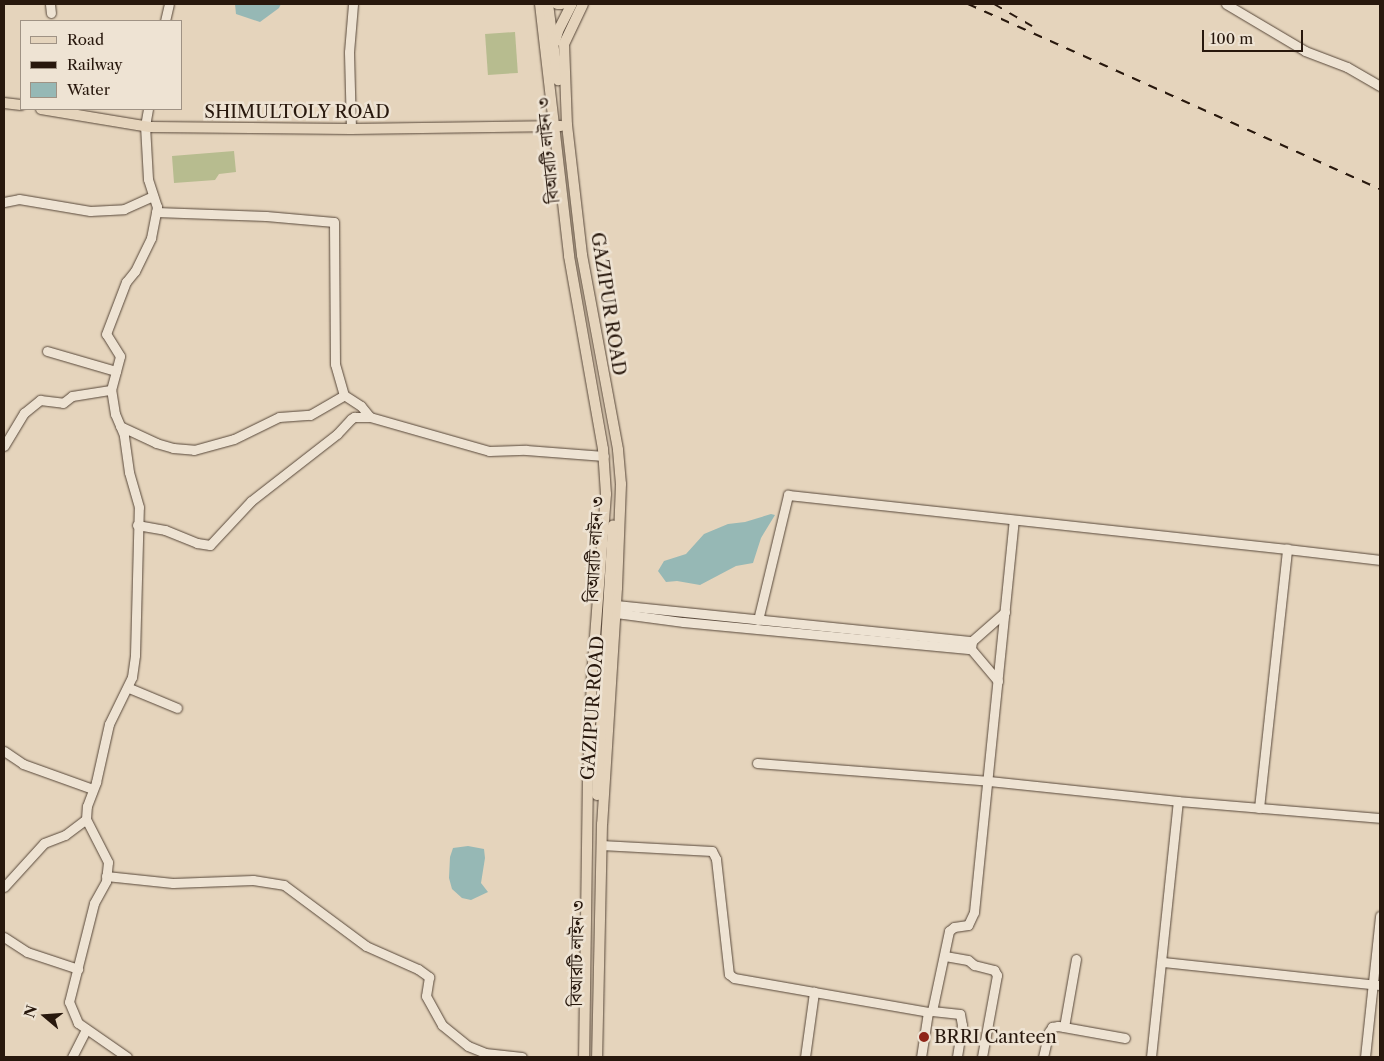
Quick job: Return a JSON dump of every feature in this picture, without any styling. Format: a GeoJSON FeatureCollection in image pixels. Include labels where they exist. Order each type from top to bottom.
{"type":"FeatureCollection","features":[{"type":"Feature","properties":{"kind":"main road"},"geometry":{"type":"LineString","coordinates":[[540,4],[561,126]]}},
{"type":"Feature","properties":{"kind":"main road","name":"বিআরটি লাইন ৩"},"geometry":{"type":"LineString","coordinates":[[548,4],[583,301],[614,472],[598,768],[591,1057]]}},
{"type":"Feature","properties":{"kind":"main road"},"geometry":{"type":"LineString","coordinates":[[557,4],[562,4]]}},
{"type":"Feature","properties":{"kind":"main road","name":"বিআরটি লাইন ৩"},"geometry":{"type":"LineString","coordinates":[[554,46],[558,30],[572,4]]}},
{"type":"Feature","properties":{"kind":"main road"},"geometry":{"type":"LineString","coordinates":[[561,126],[564,44],[583,4]]}},
{"type":"Feature","properties":{"kind":"main road"},"geometry":{"type":"LineString","coordinates":[[4,102],[20,106]]}},
{"type":"Feature","properties":{"kind":"main road","name":"SHIMULTOLY ROAD"},"geometry":{"type":"LineString","coordinates":[[47,110],[145,126],[351,129],[561,126]]}},
{"type":"Feature","properties":{"kind":"main road","name":"GAZIPUR ROAD"},"geometry":{"type":"LineString","coordinates":[[561,126],[569,256],[604,456],[606,494],[592,678],[588,776],[584,1057]]}},
{"type":"Feature","properties":{"kind":"main road","name":"GAZIPUR ROAD"},"geometry":{"type":"LineString","coordinates":[[561,126],[588,299],[618,450],[621,484],[616,609],[601,845],[597,1057]]}},
{"type":"Feature","properties":{"kind":"street"},"geometry":{"type":"LineString","coordinates":[[165,20],[169,4]]}},
{"type":"Feature","properties":{"kind":"street"},"geometry":{"type":"LineString","coordinates":[[351,129],[349,52],[353,4]]}},
{"type":"Feature","properties":{"kind":"street"},"geometry":{"type":"LineString","coordinates":[[1226,4],[1305,51],[1347,67],[1380,86]]}},
{"type":"Feature","properties":{"kind":"street"},"geometry":{"type":"LineString","coordinates":[[127,1057],[78,1023],[69,1002],[94,903],[106,881],[108,862],[86,819],[87,806],[109,724],[118,703],[129,688],[135,655],[137,524],[139,507],[120,426],[115,414],[111,390],[120,356],[106,334],[126,282],[135,271],[151,238],[156,212],[148,179],[145,126],[148,110]]}},
{"type":"Feature","properties":{"kind":"street"},"geometry":{"type":"LineString","coordinates":[[4,202],[20,199],[90,210],[124,209],[153,196]]}},
{"type":"Feature","properties":{"kind":"street"},"geometry":{"type":"LineString","coordinates":[[156,212],[266,216],[334,222],[335,364],[344,395],[360,406],[370,417]]}},
{"type":"Feature","properties":{"kind":"street"},"geometry":{"type":"LineString","coordinates":[[47,351],[116,371]]}},
{"type":"Feature","properties":{"kind":"street"},"geometry":{"type":"LineString","coordinates":[[4,446],[24,413],[40,400],[63,403],[72,396],[111,390]]}},
{"type":"Feature","properties":{"kind":"street"},"geometry":{"type":"LineString","coordinates":[[120,426],[156,443],[173,448],[194,450],[234,439],[279,417],[310,415],[344,395]]}},
{"type":"Feature","properties":{"kind":"street"},"geometry":{"type":"LineString","coordinates":[[137,524],[165,530],[197,543],[210,546],[251,501],[331,439],[354,417],[370,417],[489,451],[526,450],[604,456]]}},
{"type":"Feature","properties":{"kind":"street"},"geometry":{"type":"LineString","coordinates":[[758,620],[788,495],[1380,560]]}},
{"type":"Feature","properties":{"kind":"street"},"geometry":{"type":"LineString","coordinates":[[920,1057],[945,956],[949,931],[954,927],[968,925],[974,912],[1014,520]]}},
{"type":"Feature","properties":{"kind":"street"},"geometry":{"type":"LineString","coordinates":[[1259,808],[1287,549]]}},
{"type":"Feature","properties":{"kind":"street"},"geometry":{"type":"LineString","coordinates":[[616,609],[758,620],[972,645],[998,681]]}},
{"type":"Feature","properties":{"kind":"street"},"geometry":{"type":"LineString","coordinates":[[616,609],[683,622],[972,645],[1005,612]]}},
{"type":"Feature","properties":{"kind":"street"},"geometry":{"type":"LineString","coordinates":[[129,688],[177,708]]}},
{"type":"Feature","properties":{"kind":"street"},"geometry":{"type":"LineString","coordinates":[[4,751],[23,764],[93,789]]}},
{"type":"Feature","properties":{"kind":"street"},"geometry":{"type":"LineString","coordinates":[[757,763],[988,781],[1178,801],[1380,818]]}},
{"type":"Feature","properties":{"kind":"street"},"geometry":{"type":"LineString","coordinates":[[1151,1057],[1178,801]]}},
{"type":"Feature","properties":{"kind":"street"},"geometry":{"type":"LineString","coordinates":[[4,887],[44,843],[65,835],[86,819]]}},
{"type":"Feature","properties":{"kind":"street"},"geometry":{"type":"LineString","coordinates":[[601,845],[712,851],[716,859],[729,974],[734,978],[814,992],[930,1011],[960,1014],[962,1025],[957,1057]]}},
{"type":"Feature","properties":{"kind":"street"},"geometry":{"type":"LineString","coordinates":[[106,876],[173,883],[254,880],[284,885],[366,946],[418,969],[429,977],[426,996],[442,1024],[468,1046],[485,1053],[522,1057]]}},
{"type":"Feature","properties":{"kind":"street"},"geometry":{"type":"LineString","coordinates":[[1365,1057],[1377,985],[1380,916]]}},
{"type":"Feature","properties":{"kind":"street"},"geometry":{"type":"LineString","coordinates":[[4,937],[27,952],[78,969]]}},
{"type":"Feature","properties":{"kind":"street"},"geometry":{"type":"LineString","coordinates":[[945,956],[968,960],[974,964],[994,970],[997,975],[982,1057]]}},
{"type":"Feature","properties":{"kind":"street"},"geometry":{"type":"LineString","coordinates":[[1064,1027],[1076,958]]}},
{"type":"Feature","properties":{"kind":"street"},"geometry":{"type":"LineString","coordinates":[[1162,962],[1377,985]]}},
{"type":"Feature","properties":{"kind":"street"},"geometry":{"type":"LineString","coordinates":[[804,1057],[814,992]]}},
{"type":"Feature","properties":{"kind":"street"},"geometry":{"type":"LineString","coordinates":[[1043,1057],[1049,1032],[1052,1028],[1064,1027],[1125,1038]]}},
{"type":"Feature","properties":{"kind":"street"},"geometry":{"type":"LineString","coordinates":[[72,1057],[86,1029]]}},
{"type":"Feature","properties":{"kind":"green space"},"geometry":{"type":"Polygon","coordinates":[[[515,32],[518,73],[488,75],[485,34],[515,32]]]}},
{"type":"Feature","properties":{"kind":"green space"},"geometry":{"type":"Polygon","coordinates":[[[234,151],[236,172],[219,174],[215,180],[174,183],[172,156],[234,151]]]}},
{"type":"Feature","properties":{"kind":"water"},"geometry":{"type":"Polygon","coordinates":[[[235,4],[281,4],[279,8],[260,22],[236,14],[235,4]]]}},
{"type":"Feature","properties":{"kind":"water"},"geometry":{"type":"Polygon","coordinates":[[[771,514],[775,515],[761,538],[753,563],[736,566],[700,585],[677,581],[666,582],[658,571],[664,561],[686,554],[704,534],[728,524],[745,522],[771,514]]]}},
{"type":"Feature","properties":{"kind":"water"},"geometry":{"type":"Polygon","coordinates":[[[468,846],[484,849],[485,858],[481,883],[488,892],[471,900],[462,898],[452,889],[449,878],[450,857],[453,848],[468,846]]]}},
{"type":"Feature","properties":{"kind":"railway"},"geometry":{"type":"LineString","coordinates":[[968,4],[1380,189]]}},
{"type":"Feature","properties":{"kind":"railway"},"geometry":{"type":"LineString","coordinates":[[994,4],[1032,26]]}},
{"type":"Feature","properties":{"kind":"place","name":"BRRI Canteen"},"geometry":{"type":"Point","coordinates":[924,1037]}}]}
